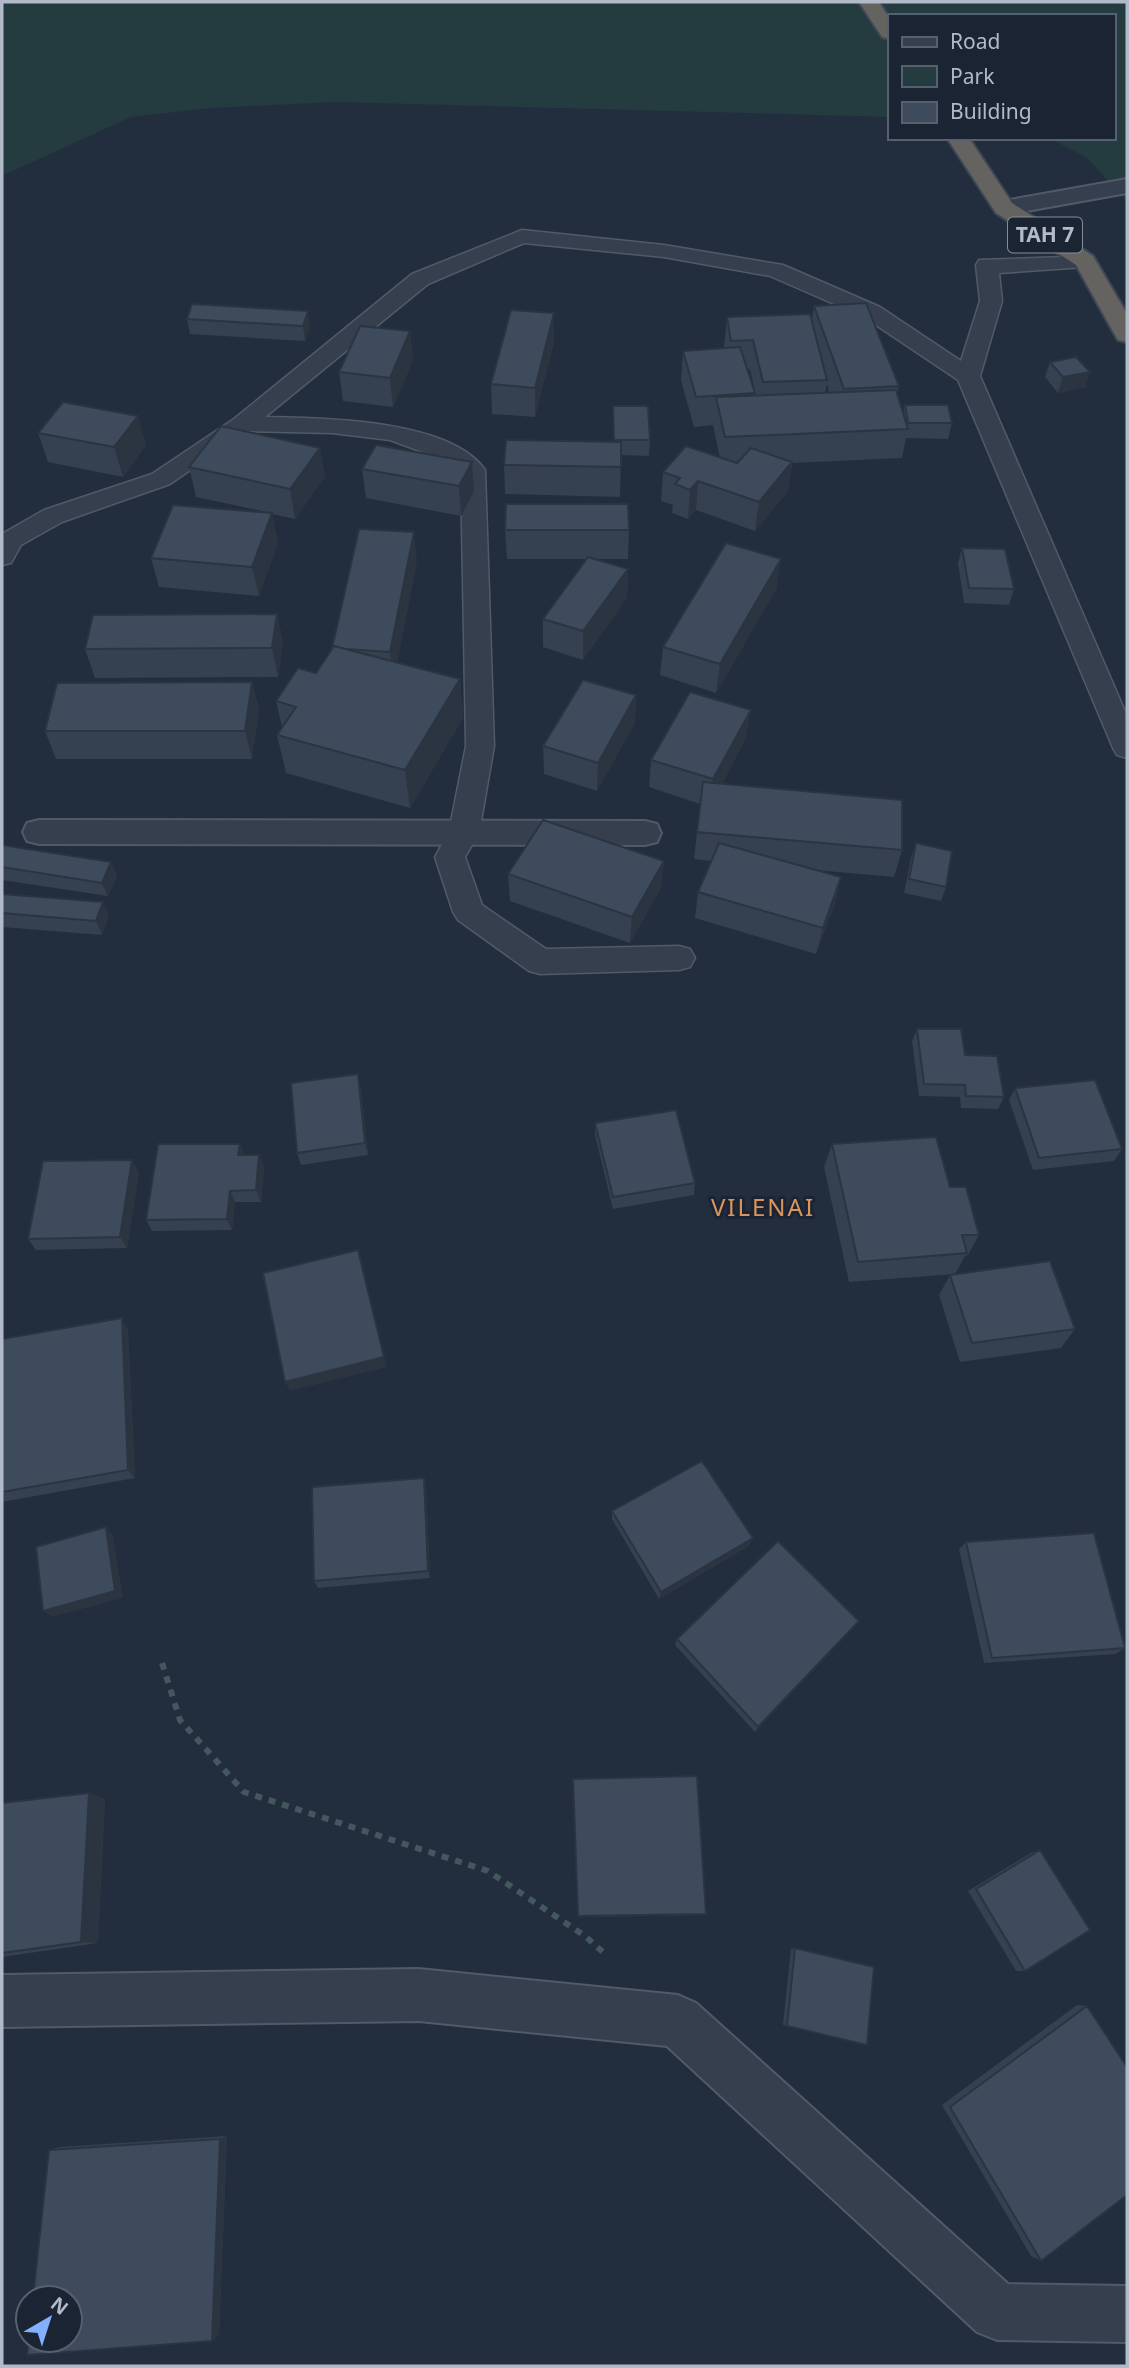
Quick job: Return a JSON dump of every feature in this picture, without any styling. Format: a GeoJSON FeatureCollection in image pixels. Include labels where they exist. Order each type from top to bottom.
{"type":"FeatureCollection","features":[{"type":"Feature","properties":{"kind":"highway"},"geometry":{"type":"LineString","coordinates":[[869,2],[888,31]]}},
{"type":"Feature","properties":{"kind":"highway","name":"TAH 7"},"geometry":{"type":"LineString","coordinates":[[959,140],[1004,208],[1085,261],[1127,335]]}},
{"type":"Feature","properties":{"kind":"street"},"geometry":{"type":"LineString","coordinates":[[1004,208],[1127,186]]}},
{"type":"Feature","properties":{"kind":"street"},"geometry":{"type":"LineString","coordinates":[[39,832],[645,833]]}},
{"type":"Feature","properties":{"kind":"street"},"geometry":{"type":"LineString","coordinates":[[2,2001],[419,1995],[678,2021],[997,2312],[1127,2314]]}},
{"type":"Feature","properties":{"kind":"lane"},"geometry":{"type":"LineString","coordinates":[[2,557],[11,540],[42,522],[161,479],[242,424],[420,279],[522,236],[664,251],[775,270],[872,312],[968,376],[1127,748]]}},
{"type":"Feature","properties":{"kind":"lane"},"geometry":{"type":"LineString","coordinates":[[968,376],[991,302],[987,265],[1011,268],[1085,261]]}},
{"type":"Feature","properties":{"kind":"lane"},"geometry":{"type":"LineString","coordinates":[[242,424],[374,428],[450,451],[473,470],[480,746],[464,833],[450,857],[469,912],[540,962],[679,958]]}},
{"type":"Feature","properties":{"kind":"path"},"geometry":{"type":"LineString","coordinates":[[162,1662],[180,1720],[244,1793],[488,1871],[585,1936],[613,1961]]}},
{"type":"Feature","properties":{"kind":"green space"},"geometry":{"type":"Polygon","coordinates":[[[1127,2],[1127,202],[1087,158],[1053,140],[1115,140],[1115,14],[888,14],[888,117],[336,102],[212,108],[131,117],[2,176],[2,3],[1127,2]]]}},
{"type":"Feature","properties":{"kind":"building"},"geometry":{"type":"Polygon","coordinates":[[[866,303],[899,386],[844,389],[814,306],[866,303]]]}},
{"type":"Feature","properties":{"kind":"building"},"geometry":{"type":"Polygon","coordinates":[[[192,304],[308,311],[303,326],[187,319],[192,304]]]}},
{"type":"Feature","properties":{"kind":"building"},"geometry":{"type":"Polygon","coordinates":[[[511,310],[554,313],[535,388],[491,384],[511,310]]]}},
{"type":"Feature","properties":{"kind":"building"},"geometry":{"type":"Polygon","coordinates":[[[810,314],[827,380],[763,382],[753,340],[731,341],[727,317],[810,314]]]}},
{"type":"Feature","properties":{"kind":"building"},"geometry":{"type":"Polygon","coordinates":[[[360,326],[410,331],[390,378],[339,372],[360,326]]]}},
{"type":"Feature","properties":{"kind":"building"},"geometry":{"type":"Polygon","coordinates":[[[740,347],[755,393],[696,397],[683,351],[740,347]]]}},
{"type":"Feature","properties":{"kind":"building"},"geometry":{"type":"Polygon","coordinates":[[[1076,357],[1090,372],[1063,377],[1050,362],[1076,357]]]}},
{"type":"Feature","properties":{"kind":"building"},"geometry":{"type":"Polygon","coordinates":[[[896,390],[908,429],[725,437],[716,397],[896,390]]]}},
{"type":"Feature","properties":{"kind":"building"},"geometry":{"type":"Polygon","coordinates":[[[63,402],[138,416],[114,447],[38,433],[63,402]]]}},
{"type":"Feature","properties":{"kind":"building"},"geometry":{"type":"Polygon","coordinates":[[[905,405],[948,405],[952,423],[908,423],[905,405]]]}},
{"type":"Feature","properties":{"kind":"building"},"geometry":{"type":"Polygon","coordinates":[[[613,406],[648,406],[650,440],[614,440],[613,406]]]}},
{"type":"Feature","properties":{"kind":"building"},"geometry":{"type":"Polygon","coordinates":[[[221,426],[320,448],[290,489],[189,467],[221,426]]]}},
{"type":"Feature","properties":{"kind":"building"},"geometry":{"type":"Polygon","coordinates":[[[506,440],[621,442],[621,467],[504,465],[506,440]]]}},
{"type":"Feature","properties":{"kind":"building"},"geometry":{"type":"Polygon","coordinates":[[[376,445],[472,462],[459,486],[362,469],[376,445]]]}},
{"type":"Feature","properties":{"kind":"building"},"geometry":{"type":"Polygon","coordinates":[[[686,446],[737,463],[751,448],[792,462],[759,502],[698,481],[690,490],[675,484],[680,478],[663,472],[686,446]]]}},
{"type":"Feature","properties":{"kind":"building"},"geometry":{"type":"Polygon","coordinates":[[[506,504],[628,504],[629,530],[505,530],[506,504]]]}},
{"type":"Feature","properties":{"kind":"building"},"geometry":{"type":"Polygon","coordinates":[[[173,505],[272,513],[252,567],[151,558],[173,505]]]}},
{"type":"Feature","properties":{"kind":"building"},"geometry":{"type":"Polygon","coordinates":[[[359,529],[414,532],[390,652],[334,646],[332,648],[359,529]]]}},
{"type":"Feature","properties":{"kind":"building"},"geometry":{"type":"Polygon","coordinates":[[[726,543],[781,559],[720,664],[663,647],[726,543]]]}},
{"type":"Feature","properties":{"kind":"building"},"geometry":{"type":"Polygon","coordinates":[[[962,548],[1005,549],[1014,589],[969,588],[962,548]]]}},
{"type":"Feature","properties":{"kind":"building"},"geometry":{"type":"Polygon","coordinates":[[[588,557],[628,569],[583,631],[543,619],[588,557]]]}},
{"type":"Feature","properties":{"kind":"building"},"geometry":{"type":"Polygon","coordinates":[[[277,614],[272,648],[85,649],[93,615],[277,614]]]}},
{"type":"Feature","properties":{"kind":"building"},"geometry":{"type":"Polygon","coordinates":[[[334,646],[460,679],[405,770],[277,735],[296,707],[276,701],[298,668],[316,673],[334,646]]]}},
{"type":"Feature","properties":{"kind":"building"},"geometry":{"type":"Polygon","coordinates":[[[583,680],[636,695],[598,763],[543,746],[583,680]]]}},
{"type":"Feature","properties":{"kind":"building"},"geometry":{"type":"Polygon","coordinates":[[[252,682],[245,731],[45,731],[57,683],[252,682]]]}},
{"type":"Feature","properties":{"kind":"building"},"geometry":{"type":"Polygon","coordinates":[[[690,692],[751,710],[713,779],[651,760],[690,692]]]}},
{"type":"Feature","properties":{"kind":"building"},"geometry":{"type":"Polygon","coordinates":[[[703,782],[902,800],[902,850],[697,832],[703,782]]]}},
{"type":"Feature","properties":{"kind":"building"},"geometry":{"type":"Polygon","coordinates":[[[543,820],[664,861],[632,917],[508,874],[543,820]]]}},
{"type":"Feature","properties":{"kind":"building"},"geometry":{"type":"Polygon","coordinates":[[[719,843],[841,877],[823,928],[698,892],[719,843]]]}},
{"type":"Feature","properties":{"kind":"building"},"geometry":{"type":"Polygon","coordinates":[[[916,843],[952,851],[946,887],[909,879],[916,843]]]}},
{"type":"Feature","properties":{"kind":"building"},"geometry":{"type":"Polygon","coordinates":[[[2,845],[111,862],[102,883],[2,867],[2,845]]]}},
{"type":"Feature","properties":{"kind":"building"},"geometry":{"type":"Polygon","coordinates":[[[2,894],[103,902],[96,921],[2,913],[2,894]]]}},
{"type":"Feature","properties":{"kind":"building"},"geometry":{"type":"Polygon","coordinates":[[[917,1029],[961,1029],[965,1055],[997,1056],[1004,1097],[966,1096],[965,1085],[924,1084],[917,1029]]]}},
{"type":"Feature","properties":{"kind":"building"},"geometry":{"type":"Polygon","coordinates":[[[358,1074],[365,1143],[297,1153],[291,1083],[358,1074]]]}},
{"type":"Feature","properties":{"kind":"building"},"geometry":{"type":"Polygon","coordinates":[[[1095,1080],[1122,1149],[1039,1158],[1015,1088],[1095,1080]]]}},
{"type":"Feature","properties":{"kind":"building"},"geometry":{"type":"Polygon","coordinates":[[[676,1110],[695,1183],[613,1197],[595,1123],[676,1110]]]}},
{"type":"Feature","properties":{"kind":"building"},"geometry":{"type":"Polygon","coordinates":[[[936,1137],[950,1187],[966,1187],[979,1235],[962,1235],[967,1253],[858,1262],[832,1144],[936,1137]]]}},
{"type":"Feature","properties":{"kind":"building"},"geometry":{"type":"Polygon","coordinates":[[[158,1144],[240,1144],[238,1155],[259,1155],[256,1190],[230,1191],[227,1219],[146,1220],[158,1144]]]}},
{"type":"Feature","properties":{"kind":"building"},"geometry":{"type":"Polygon","coordinates":[[[132,1160],[120,1237],[28,1239],[43,1161],[132,1160]]]}},
{"type":"Feature","properties":{"kind":"building"},"geometry":{"type":"Polygon","coordinates":[[[358,1250],[384,1357],[285,1382],[263,1273],[358,1250]]]}},
{"type":"Feature","properties":{"kind":"building"},"geometry":{"type":"Polygon","coordinates":[[[1050,1261],[1075,1329],[972,1343],[950,1275],[1050,1261]]]}},
{"type":"Feature","properties":{"kind":"building"},"geometry":{"type":"Polygon","coordinates":[[[122,1318],[128,1470],[2,1492],[2,1339],[122,1318]]]}},
{"type":"Feature","properties":{"kind":"building"},"geometry":{"type":"Polygon","coordinates":[[[702,1461],[753,1538],[661,1592],[612,1511],[702,1461]]]}},
{"type":"Feature","properties":{"kind":"building"},"geometry":{"type":"Polygon","coordinates":[[[424,1478],[428,1571],[314,1581],[312,1487],[424,1478]]]}},
{"type":"Feature","properties":{"kind":"building"},"geometry":{"type":"Polygon","coordinates":[[[106,1527],[115,1591],[43,1611],[36,1547],[106,1527]]]}},
{"type":"Feature","properties":{"kind":"building"},"geometry":{"type":"Polygon","coordinates":[[[1094,1533],[1125,1648],[992,1658],[966,1542],[1094,1533]]]}},
{"type":"Feature","properties":{"kind":"building"},"geometry":{"type":"Polygon","coordinates":[[[778,1541],[859,1621],[758,1727],[677,1639],[778,1541]]]}},
{"type":"Feature","properties":{"kind":"building"},"geometry":{"type":"Polygon","coordinates":[[[697,1776],[706,1914],[578,1916],[573,1779],[697,1776]]]}},
{"type":"Feature","properties":{"kind":"building"},"geometry":{"type":"Polygon","coordinates":[[[89,1793],[81,1942],[2,1953],[2,1803],[89,1793]]]}},
{"type":"Feature","properties":{"kind":"building"},"geometry":{"type":"Polygon","coordinates":[[[1040,1850],[1090,1930],[1025,1971],[976,1889],[1040,1850]]]}},
{"type":"Feature","properties":{"kind":"building"},"geometry":{"type":"Polygon","coordinates":[[[795,1948],[874,1967],[867,2045],[787,2026],[795,1948]]]}},
{"type":"Feature","properties":{"kind":"building"},"geometry":{"type":"Polygon","coordinates":[[[1087,2006],[1127,2067],[1127,2195],[1041,2261],[950,2107],[1087,2006]]]}},
{"type":"Feature","properties":{"kind":"building"},"geometry":{"type":"Polygon","coordinates":[[[220,2139],[212,2341],[84,2351],[84,2284],[35,2284],[49,2150],[220,2139]]]}},
{"type":"Feature","properties":{"kind":"district","name":"VILENAI"},"geometry":{"type":"Point","coordinates":[763,1208]}}]}
